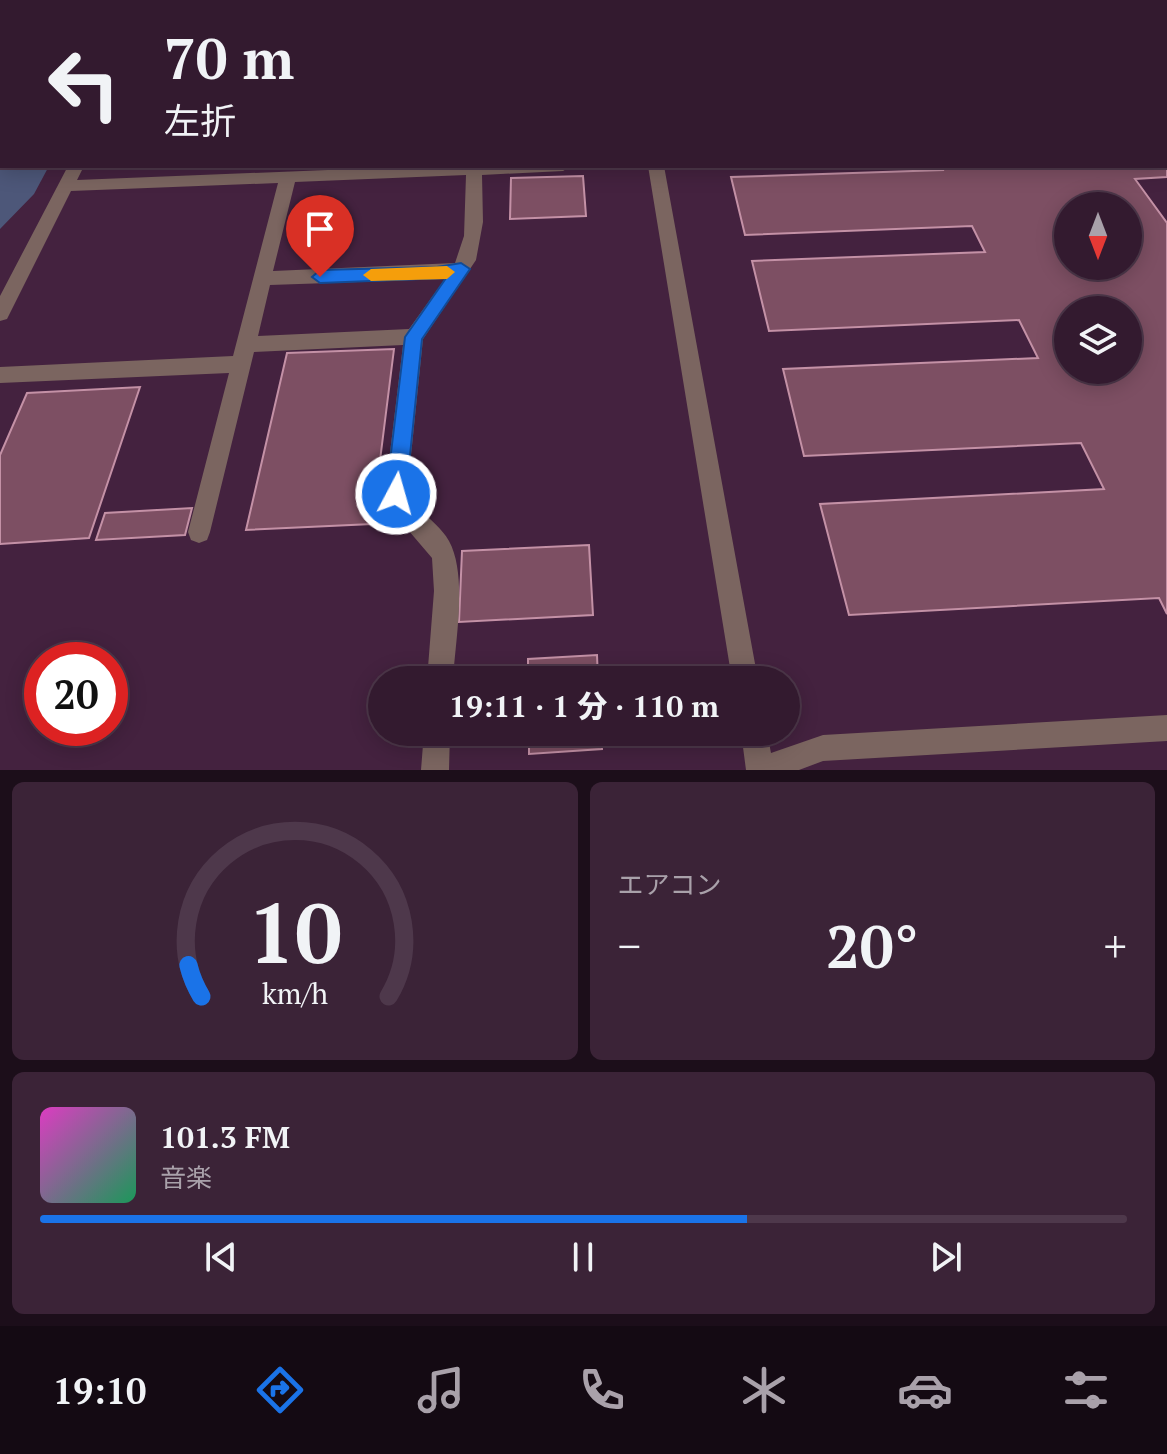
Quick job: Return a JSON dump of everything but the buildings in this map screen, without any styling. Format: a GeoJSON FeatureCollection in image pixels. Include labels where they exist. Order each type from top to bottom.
{"type":"FeatureCollection","features":[{"type":"Feature","properties":{"kind":"lane"},"geometry":{"type":"LineString","coordinates":[[0,314],[75,168]]}},
{"type":"Feature","properties":{"kind":"lane"},"geometry":{"type":"LineString","coordinates":[[65,186],[507,168]]}},
{"type":"Feature","properties":{"kind":"lane"},"geometry":{"type":"LineString","coordinates":[[656,168],[743,666]]}},
{"type":"Feature","properties":{"kind":"lane"},"geometry":{"type":"LineString","coordinates":[[441,666],[446,566],[439,547],[405,513],[396,494],[414,337],[469,259],[474,170]]}},
{"type":"Feature","properties":{"kind":"lane"},"geometry":{"type":"LineString","coordinates":[[199,532],[288,177]]}},
{"type":"Feature","properties":{"kind":"lane"},"geometry":{"type":"LineString","coordinates":[[262,278],[437,273],[461,269]]}},
{"type":"Feature","properties":{"kind":"lane"},"geometry":{"type":"LineString","coordinates":[[246,344],[414,337]]}},
{"type":"Feature","properties":{"kind":"lane"},"geometry":{"type":"LineString","coordinates":[[0,375],[241,364]]}},
{"type":"Feature","properties":{"kind":"lane"},"geometry":{"type":"LineString","coordinates":[[756,746],[760,770],[823,748],[1167,728]]}},
{"type":"Feature","properties":{"kind":"lane"},"geometry":{"type":"LineString","coordinates":[[435,770],[436,746]]}},
{"type":"Feature","properties":{"kind":"shaded area"},"geometry":{"type":"Polygon","coordinates":[[[0,168],[48,168],[34,194],[0,229],[0,168]]]}},
{"type":"Feature","properties":{"kind":"slow traffic"},"geometry":{"type":"LineString","coordinates":[[371,275],[447,272]]}},
{"type":"Feature","properties":{"kind":"route"},"geometry":{"type":"LineString","coordinates":[[320,277],[437,273],[461,269],[414,337],[396,494]]}}]}
